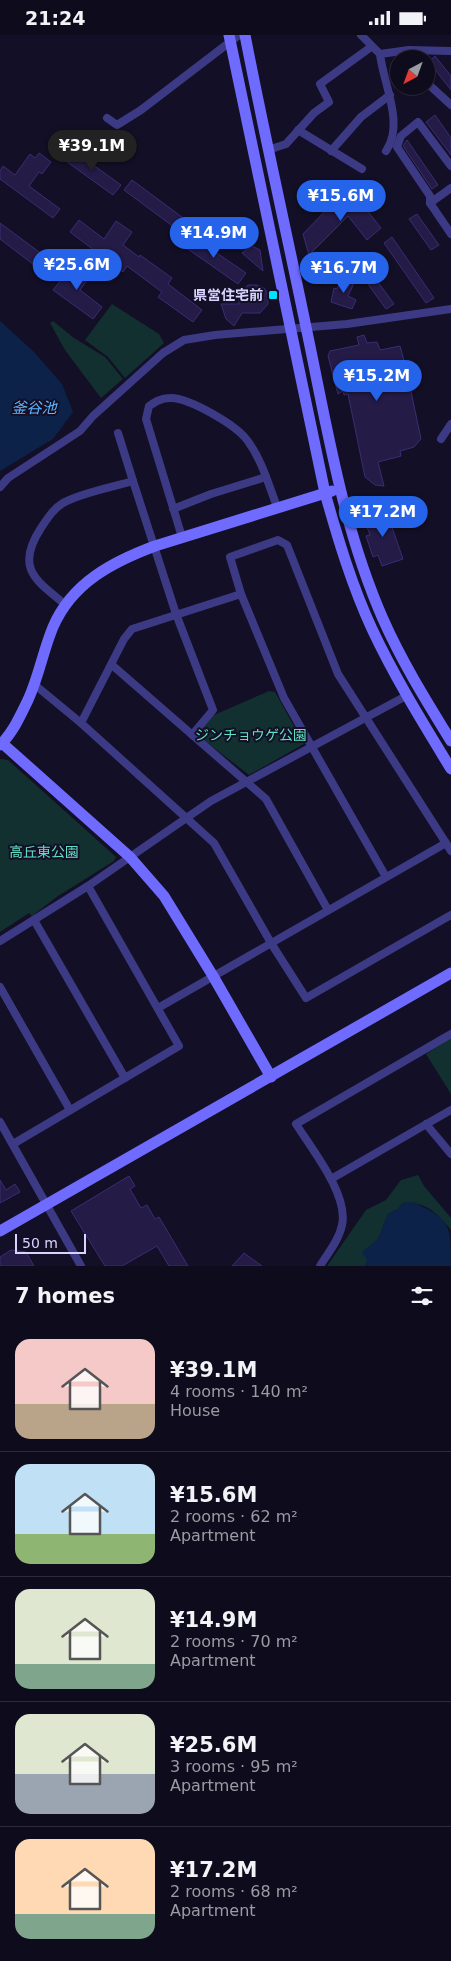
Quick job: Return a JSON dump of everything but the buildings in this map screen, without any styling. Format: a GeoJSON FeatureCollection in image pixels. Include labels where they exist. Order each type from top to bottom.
{"type":"FeatureCollection","features":[{"type":"Feature","properties":{"kind":"street"},"geometry":{"type":"LineString","coordinates":[[245,35],[339,489],[361,562],[383,620],[418,687],[451,741]]}},
{"type":"Feature","properties":{"kind":"street"},"geometry":{"type":"LineString","coordinates":[[361,35],[380,54],[390,95],[393,127],[390,145],[386,151]]}},
{"type":"Feature","properties":{"kind":"street"},"geometry":{"type":"LineString","coordinates":[[106,118],[117,125],[141,110],[233,37],[325,493],[349,571],[372,628],[406,696],[451,769]]}},
{"type":"Feature","properties":{"kind":"street"},"geometry":{"type":"LineString","coordinates":[[268,150],[286,144],[314,113],[329,102],[320,84],[371,47]]}},
{"type":"Feature","properties":{"kind":"street"},"geometry":{"type":"LineString","coordinates":[[435,51],[451,51]]}},
{"type":"Feature","properties":{"kind":"street"},"geometry":{"type":"LineString","coordinates":[[380,54],[390,53]]}},
{"type":"Feature","properties":{"kind":"street"},"geometry":{"type":"LineString","coordinates":[[435,90],[451,105]]}},
{"type":"Feature","properties":{"kind":"street"},"geometry":{"type":"LineString","coordinates":[[331,151],[361,117],[390,95]]}},
{"type":"Feature","properties":{"kind":"street"},"geometry":{"type":"LineString","coordinates":[[451,166],[418,122],[401,137],[397,147],[430,196],[430,203],[451,234]]}},
{"type":"Feature","properties":{"kind":"street"},"geometry":{"type":"LineString","coordinates":[[298,130],[362,169]]}},
{"type":"Feature","properties":{"kind":"street"},"geometry":{"type":"LineString","coordinates":[[430,203],[451,188]]}},
{"type":"Feature","properties":{"kind":"street"},"geometry":{"type":"LineString","coordinates":[[0,487],[8,477],[80,431],[93,416],[163,353],[184,340],[215,335],[307,328],[451,309]]}},
{"type":"Feature","properties":{"kind":"street"},"geometry":{"type":"LineString","coordinates":[[182,537],[146,419],[149,407],[156,401],[170,397],[189,402],[210,412],[245,437],[259,458],[277,507]]}},
{"type":"Feature","properties":{"kind":"street"},"geometry":{"type":"LineString","coordinates":[[441,439],[451,425]]}},
{"type":"Feature","properties":{"kind":"street"},"geometry":{"type":"LineString","coordinates":[[118,433],[176,614],[213,710],[192,735]]}},
{"type":"Feature","properties":{"kind":"street"},"geometry":{"type":"LineString","coordinates":[[173,509],[211,494],[266,477]]}},
{"type":"Feature","properties":{"kind":"street"},"geometry":{"type":"LineString","coordinates":[[66,605],[37,582],[28,566],[31,544],[51,513],[64,503],[133,481]]}},
{"type":"Feature","properties":{"kind":"street"},"geometry":{"type":"LineString","coordinates":[[271,1077],[214,976],[164,896],[130,857],[1,744],[16,723],[35,685],[54,626],[66,605],[83,584],[99,571],[131,555],[155,546],[339,489]]}},
{"type":"Feature","properties":{"kind":"street"},"geometry":{"type":"LineString","coordinates":[[386,877],[284,698],[241,594],[230,557],[278,540],[287,545],[338,674],[451,851]]}},
{"type":"Feature","properties":{"kind":"street"},"geometry":{"type":"LineString","coordinates":[[81,723],[132,629],[241,594]]}},
{"type":"Feature","properties":{"kind":"street"},"geometry":{"type":"LineString","coordinates":[[112,665],[266,799],[328,910]]}},
{"type":"Feature","properties":{"kind":"street"},"geometry":{"type":"LineString","coordinates":[[35,685],[81,723],[214,843],[271,943],[306,998],[451,915]]}},
{"type":"Feature","properties":{"kind":"street"},"geometry":{"type":"LineString","coordinates":[[0,941],[88,886],[187,817],[406,696]]}},
{"type":"Feature","properties":{"kind":"street"},"geometry":{"type":"LineString","coordinates":[[158,1008],[446,843]]}},
{"type":"Feature","properties":{"kind":"street"},"geometry":{"type":"LineString","coordinates":[[13,1144],[179,1046],[88,886]]}},
{"type":"Feature","properties":{"kind":"street"},"geometry":{"type":"LineString","coordinates":[[34,920],[125,1078]]}},
{"type":"Feature","properties":{"kind":"street"},"geometry":{"type":"LineString","coordinates":[[0,1231],[450,977]]}},
{"type":"Feature","properties":{"kind":"street"},"geometry":{"type":"LineString","coordinates":[[0,987],[70,1110]]}},
{"type":"Feature","properties":{"kind":"street"},"geometry":{"type":"LineString","coordinates":[[320,1266],[339,1235],[343,1222],[342,1204],[330,1179],[296,1123],[451,1034]]}},
{"type":"Feature","properties":{"kind":"street"},"geometry":{"type":"LineString","coordinates":[[330,1179],[451,1110]]}},
{"type":"Feature","properties":{"kind":"street"},"geometry":{"type":"LineString","coordinates":[[0,1122],[81,1266]]}},
{"type":"Feature","properties":{"kind":"street"},"geometry":{"type":"LineString","coordinates":[[426,1125],[451,1154]]}},
{"type":"Feature","properties":{"kind":"green space"},"geometry":{"type":"Polygon","coordinates":[[[112,304],[159,334],[164,343],[125,378],[108,357],[85,340],[112,304]]]}},
{"type":"Feature","properties":{"kind":"green space"},"geometry":{"type":"Polygon","coordinates":[[[53,321],[74,338],[105,357],[123,379],[101,398],[65,350],[50,323],[53,321]]]}},
{"type":"Feature","properties":{"kind":"green space","name":"ジンチョウゲ公園"},"geometry":{"type":"Polygon","coordinates":[[[269,691],[275,692],[304,744],[249,775],[200,737],[198,732],[214,715],[269,691]]]}},
{"type":"Feature","properties":{"kind":"green space","name":"高丘東公園"},"geometry":{"type":"Polygon","coordinates":[[[0,759],[8,760],[116,857],[114,861],[58,896],[32,916],[29,913],[0,932],[0,759]]]}},
{"type":"Feature","properties":{"kind":"green space"},"geometry":{"type":"Polygon","coordinates":[[[451,1038],[451,1094],[426,1054],[451,1038]]]}},
{"type":"Feature","properties":{"kind":"green space"},"geometry":{"type":"Polygon","coordinates":[[[418,1175],[424,1186],[451,1218],[451,1230],[425,1206],[403,1203],[398,1209],[388,1214],[378,1239],[363,1252],[368,1260],[365,1266],[327,1266],[366,1210],[386,1200],[401,1180],[418,1175]]]}},
{"type":"Feature","properties":{"kind":"water","name":"釜谷池"},"geometry":{"type":"Polygon","coordinates":[[[0,321],[34,352],[62,384],[73,412],[53,439],[0,471],[0,321]]]}},
{"type":"Feature","properties":{"kind":"water"},"geometry":{"type":"Polygon","coordinates":[[[413,1202],[435,1214],[446,1225],[449,1232],[451,1266],[365,1266],[367,1260],[362,1252],[378,1239],[388,1214],[398,1209],[403,1203],[413,1202]]]}},
{"type":"Feature","properties":{"kind":"place","name":"県営住宅前"},"geometry":{"type":"Point","coordinates":[273,295]}}]}
